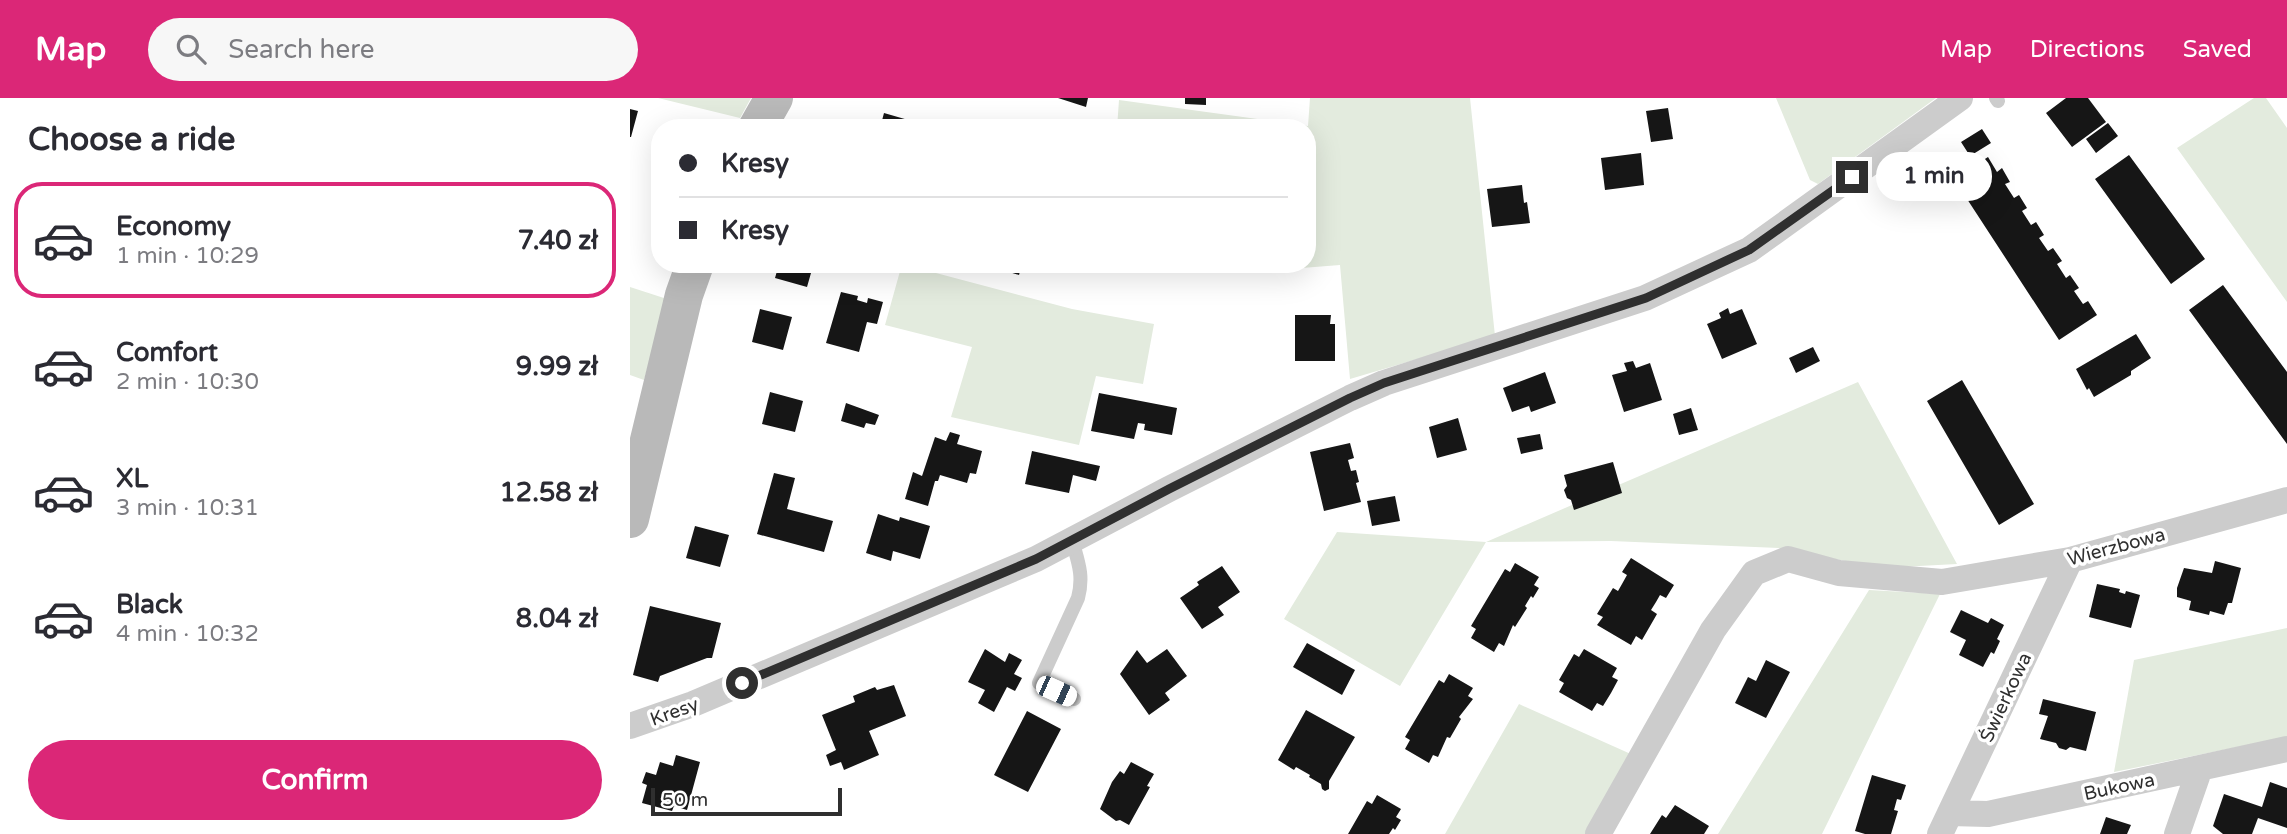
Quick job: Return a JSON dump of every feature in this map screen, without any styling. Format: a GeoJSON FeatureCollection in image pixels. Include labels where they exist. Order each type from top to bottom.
{"type":"FeatureCollection","features":[{"type":"Feature","properties":{"kind":"street"},"geometry":{"type":"LineString","coordinates":[[762,119],[774,98]]}},
{"type":"Feature","properties":{"kind":"street","name":"Kresy"},"geometry":{"type":"LineString","coordinates":[[630,726],[706,699],[1036,559],[1384,383],[1646,298],[1749,250],[1961,98]]}},
{"type":"Feature","properties":{"kind":"street"},"geometry":{"type":"LineString","coordinates":[[630,519],[684,295],[692,273]]}},
{"type":"Feature","properties":{"kind":"street","name":"Wierzbowa"},"geometry":{"type":"LineString","coordinates":[[1598,834],[1713,630],[1754,573],[1788,559],[1839,573],[1942,582],[2070,560],[2287,500]]}},
{"type":"Feature","properties":{"kind":"street","name":"Świerkowa"},"geometry":{"type":"LineString","coordinates":[[1945,823],[2070,560]]}},
{"type":"Feature","properties":{"kind":"street","name":"Bukowa"},"geometry":{"type":"LineString","coordinates":[[1945,823],[2287,749]]}},
{"type":"Feature","properties":{"kind":"street"},"geometry":{"type":"LineString","coordinates":[[2177,834],[2200,768]]}},
{"type":"Feature","properties":{"kind":"lane"},"geometry":{"type":"LineString","coordinates":[[1072,540],[1082,574],[1081,587],[1039,683],[1074,699]]}},
{"type":"Feature","properties":{"kind":"shaded area"},"geometry":{"type":"Polygon","coordinates":[[[658,98],[751,98],[740,118],[658,98]]]}},
{"type":"Feature","properties":{"kind":"shaded area"},"geometry":{"type":"Polygon","coordinates":[[[1310,98],[1470,98],[1495,336],[1350,379],[1340,265],[1316,267],[1316,119],[1308,119],[1310,98]]]}},
{"type":"Feature","properties":{"kind":"shaded area"},"geometry":{"type":"Polygon","coordinates":[[[1776,98],[1936,98],[1818,184],[1810,180],[1776,98]]]}},
{"type":"Feature","properties":{"kind":"shaded area"},"geometry":{"type":"Polygon","coordinates":[[[2254,98],[2266,98],[2287,128],[2287,302],[2177,148],[2254,98]]]}},
{"type":"Feature","properties":{"kind":"shaded area"},"geometry":{"type":"Polygon","coordinates":[[[1119,100],[1257,119],[1118,119],[1119,100]]]}},
{"type":"Feature","properties":{"kind":"shaded area"},"geometry":{"type":"Polygon","coordinates":[[[899,273],[936,273],[1072,309],[1154,324],[1143,384],[1096,376],[1079,445],[951,417],[972,347],[885,325],[899,273]]]}},
{"type":"Feature","properties":{"kind":"shaded area"},"geometry":{"type":"Polygon","coordinates":[[[630,287],[667,299],[644,380],[630,375],[630,287]]]}},
{"type":"Feature","properties":{"kind":"shaded area"},"geometry":{"type":"Polygon","coordinates":[[[1858,382],[1957,564],[1881,568],[1779,548],[1611,541],[1486,542],[1858,382]]]}},
{"type":"Feature","properties":{"kind":"shaded area"},"geometry":{"type":"Polygon","coordinates":[[[1337,532],[1486,542],[1400,686],[1284,619],[1337,532]]]}},
{"type":"Feature","properties":{"kind":"shaded area"},"geometry":{"type":"Polygon","coordinates":[[[1869,590],[1940,594],[1822,834],[1718,834],[1869,590]]]}},
{"type":"Feature","properties":{"kind":"shaded area"},"geometry":{"type":"Polygon","coordinates":[[[2287,628],[2287,737],[2114,772],[2134,660],[2287,628]]]}},
{"type":"Feature","properties":{"kind":"shaded area"},"geometry":{"type":"Polygon","coordinates":[[[1519,704],[1633,755],[1588,834],[1445,834],[1519,704]]]}},
{"type":"Feature","properties":{"kind":"building"},"geometry":{"type":"Polygon","coordinates":[[[1058,98],[1088,98],[1086,107],[1058,98]]]}},
{"type":"Feature","properties":{"kind":"building"},"geometry":{"type":"Polygon","coordinates":[[[1185,98],[1206,98],[1206,105],[1185,104],[1185,98]]]}},
{"type":"Feature","properties":{"kind":"building"},"geometry":{"type":"Polygon","coordinates":[[[2066,98],[2088,98],[2106,122],[2072,147],[2046,113],[2066,98]]]}},
{"type":"Feature","properties":{"kind":"building"},"geometry":{"type":"Polygon","coordinates":[[[1668,108],[1673,139],[1651,142],[1646,111],[1668,108]]]}},
{"type":"Feature","properties":{"kind":"building"},"geometry":{"type":"Polygon","coordinates":[[[630,109],[638,111],[631,137],[630,137],[630,109]]]}},
{"type":"Feature","properties":{"kind":"building"},"geometry":{"type":"Polygon","coordinates":[[[884,113],[905,119],[882,119],[884,113]]]}},
{"type":"Feature","properties":{"kind":"building"},"geometry":{"type":"Polygon","coordinates":[[[2108,123],[2118,136],[2096,153],[2086,139],[2108,123]]]}},
{"type":"Feature","properties":{"kind":"building"},"geometry":{"type":"Polygon","coordinates":[[[1982,129],[1991,143],[1970,156],[1961,142],[1982,129]]]}},
{"type":"Feature","properties":{"kind":"building"},"geometry":{"type":"Polygon","coordinates":[[[1641,153],[1644,185],[1605,190],[1601,158],[1641,153]]]}},
{"type":"Feature","properties":{"kind":"building"},"geometry":{"type":"Polygon","coordinates":[[[2129,155],[2205,259],[2171,284],[2095,179],[2129,155]]]}},
{"type":"Feature","properties":{"kind":"building"},"geometry":{"type":"Polygon","coordinates":[[[1988,157],[1997,172],[2002,168],[2010,182],[2005,184],[2014,198],[2019,195],[2027,208],[2022,211],[2031,225],[2036,222],[2044,235],[2039,238],[2048,251],[2053,248],[2062,261],[2057,264],[2066,278],[2070,275],[2079,288],[2074,291],[2083,304],[2088,301],[2097,315],[2059,340],[1954,179],[1988,157]]]}},
{"type":"Feature","properties":{"kind":"building"},"geometry":{"type":"Polygon","coordinates":[[[1522,185],[1530,223],[1492,227],[1487,189],[1522,185]]]}},
{"type":"Feature","properties":{"kind":"building"},"geometry":{"type":"Polygon","coordinates":[[[776,273],[811,273],[807,287],[775,278],[776,273]]]}},
{"type":"Feature","properties":{"kind":"building"},"geometry":{"type":"Polygon","coordinates":[[[2223,285],[2287,372],[2287,444],[2189,310],[2223,285]]]}},
{"type":"Feature","properties":{"kind":"building"},"geometry":{"type":"Polygon","coordinates":[[[841,292],[858,296],[857,300],[867,303],[868,298],[883,302],[877,324],[867,322],[859,352],[826,343],[841,292]]]}},
{"type":"Feature","properties":{"kind":"building"},"geometry":{"type":"Polygon","coordinates":[[[1728,308],[1730,314],[1742,309],[1757,344],[1722,359],[1707,324],[1721,318],[1719,313],[1728,308]]]}},
{"type":"Feature","properties":{"kind":"building"},"geometry":{"type":"Polygon","coordinates":[[[760,309],[792,317],[783,350],[752,342],[760,309]]]}},
{"type":"Feature","properties":{"kind":"building"},"geometry":{"type":"Polygon","coordinates":[[[1295,315],[1331,315],[1330,324],[1335,324],[1335,361],[1295,361],[1295,315]]]}},
{"type":"Feature","properties":{"kind":"building"},"geometry":{"type":"Polygon","coordinates":[[[2136,334],[2151,358],[2131,371],[2131,375],[2094,397],[2089,388],[2087,390],[2076,369],[2136,334]]]}},
{"type":"Feature","properties":{"kind":"building"},"geometry":{"type":"Polygon","coordinates":[[[1813,347],[1820,361],[1796,373],[1789,358],[1813,347]]]}},
{"type":"Feature","properties":{"kind":"building"},"geometry":{"type":"Polygon","coordinates":[[[1633,361],[1636,368],[1650,363],[1662,400],[1624,412],[1612,375],[1627,371],[1624,363],[1633,361]]]}},
{"type":"Feature","properties":{"kind":"building"},"geometry":{"type":"Polygon","coordinates":[[[1545,372],[1556,403],[1531,412],[1529,406],[1512,412],[1503,388],[1545,372]]]}},
{"type":"Feature","properties":{"kind":"building"},"geometry":{"type":"Polygon","coordinates":[[[1962,380],[2034,504],[1999,525],[1927,401],[1962,380]]]}},
{"type":"Feature","properties":{"kind":"building"},"geometry":{"type":"Polygon","coordinates":[[[770,392],[803,401],[795,432],[762,424],[770,392]]]}},
{"type":"Feature","properties":{"kind":"building"},"geometry":{"type":"Polygon","coordinates":[[[1099,393],[1177,408],[1172,435],[1144,430],[1145,424],[1138,423],[1134,439],[1091,431],[1099,393]]]}},
{"type":"Feature","properties":{"kind":"building"},"geometry":{"type":"Polygon","coordinates":[[[846,403],[879,415],[875,425],[866,423],[864,428],[841,421],[846,403]]]}},
{"type":"Feature","properties":{"kind":"building"},"geometry":{"type":"Polygon","coordinates":[[[1691,408],[1698,430],[1679,435],[1673,414],[1691,408]]]}},
{"type":"Feature","properties":{"kind":"building"},"geometry":{"type":"Polygon","coordinates":[[[1458,418],[1467,450],[1437,458],[1429,427],[1458,418]]]}},
{"type":"Feature","properties":{"kind":"building"},"geometry":{"type":"Polygon","coordinates":[[[950,432],[960,435],[957,444],[982,451],[976,474],[970,473],[967,483],[940,475],[938,481],[935,481],[928,506],[905,499],[913,472],[922,476],[935,437],[946,441],[950,432]]]}},
{"type":"Feature","properties":{"kind":"building"},"geometry":{"type":"Polygon","coordinates":[[[1540,434],[1543,449],[1521,454],[1517,438],[1540,434]]]}},
{"type":"Feature","properties":{"kind":"building"},"geometry":{"type":"Polygon","coordinates":[[[1350,443],[1354,458],[1348,460],[1351,471],[1356,470],[1361,502],[1324,511],[1310,452],[1350,443]]]}},
{"type":"Feature","properties":{"kind":"building"},"geometry":{"type":"Polygon","coordinates":[[[1032,451],[1100,466],[1096,481],[1073,475],[1069,493],[1025,484],[1032,451]]]}},
{"type":"Feature","properties":{"kind":"building"},"geometry":{"type":"Polygon","coordinates":[[[1613,462],[1622,493],[1574,510],[1564,490],[1567,486],[1564,475],[1613,462]]]}},
{"type":"Feature","properties":{"kind":"building"},"geometry":{"type":"Polygon","coordinates":[[[774,473],[795,478],[787,509],[833,521],[824,552],[757,534],[774,473]]]}},
{"type":"Feature","properties":{"kind":"building"},"geometry":{"type":"Polygon","coordinates":[[[1395,496],[1400,521],[1372,526],[1367,501],[1395,496]]]}},
{"type":"Feature","properties":{"kind":"building"},"geometry":{"type":"Polygon","coordinates":[[[878,514],[930,526],[920,559],[893,551],[891,561],[866,553],[878,514]]]}},
{"type":"Feature","properties":{"kind":"building"},"geometry":{"type":"Polygon","coordinates":[[[695,526],[729,535],[720,567],[686,558],[695,526]]]}},
{"type":"Feature","properties":{"kind":"building"},"geometry":{"type":"Polygon","coordinates":[[[1631,558],[1674,585],[1666,598],[1660,595],[1651,610],[1657,614],[1642,640],[1636,636],[1631,645],[1597,625],[1603,617],[1597,614],[1613,588],[1618,591],[1627,575],[1622,572],[1631,558]]]}},
{"type":"Feature","properties":{"kind":"building"},"geometry":{"type":"Polygon","coordinates":[[[2215,561],[2241,568],[2232,603],[2228,603],[2224,615],[2210,611],[2209,615],[2189,610],[2191,601],[2177,597],[2177,588],[2184,568],[2212,573],[2215,561]]]}},
{"type":"Feature","properties":{"kind":"building"},"geometry":{"type":"Polygon","coordinates":[[[1515,563],[1539,577],[1534,585],[1539,588],[1533,598],[1531,596],[1515,627],[1513,625],[1504,646],[1499,643],[1494,652],[1471,638],[1476,629],[1471,626],[1505,569],[1510,572],[1515,563]]]}},
{"type":"Feature","properties":{"kind":"building"},"geometry":{"type":"Polygon","coordinates":[[[1222,566],[1240,592],[1218,607],[1224,615],[1202,629],[1180,598],[1199,585],[1197,582],[1222,566]]]}},
{"type":"Feature","properties":{"kind":"building"},"geometry":{"type":"Polygon","coordinates":[[[2097,584],[2120,589],[2119,592],[2125,594],[2126,591],[2140,595],[2131,628],[2089,617],[2097,584]]]}},
{"type":"Feature","properties":{"kind":"building"},"geometry":{"type":"Polygon","coordinates":[[[650,606],[721,623],[712,658],[660,676],[658,682],[633,675],[650,606]]]}},
{"type":"Feature","properties":{"kind":"building"},"geometry":{"type":"Polygon","coordinates":[[[1961,610],[1988,623],[1991,618],[2004,625],[1994,654],[1991,652],[1983,667],[1959,655],[1966,640],[1950,632],[1961,610]]]}},
{"type":"Feature","properties":{"kind":"building"},"geometry":{"type":"Polygon","coordinates":[[[1307,643],[1355,670],[1342,695],[1293,667],[1307,643]]]}},
{"type":"Feature","properties":{"kind":"building"},"geometry":{"type":"Polygon","coordinates":[[[985,649],[1005,662],[1009,653],[1022,660],[1014,674],[1022,678],[1015,691],[1007,687],[994,712],[978,703],[985,690],[968,682],[985,649]]]}},
{"type":"Feature","properties":{"kind":"building"},"geometry":{"type":"Polygon","coordinates":[[[1167,649],[1187,676],[1165,693],[1170,700],[1149,715],[1120,674],[1137,650],[1147,663],[1167,649]]]}},
{"type":"Feature","properties":{"kind":"building"},"geometry":{"type":"Polygon","coordinates":[[[1584,649],[1617,668],[1612,677],[1618,680],[1611,693],[1603,706],[1597,703],[1592,711],[1559,692],[1564,683],[1559,680],[1574,654],[1579,657],[1584,649]]]}},
{"type":"Feature","properties":{"kind":"building"},"geometry":{"type":"Polygon","coordinates":[[[1766,660],[1790,672],[1766,718],[1735,703],[1748,677],[1756,681],[1766,660]]]}},
{"type":"Feature","properties":{"kind":"building"},"geometry":{"type":"Polygon","coordinates":[[[1449,674],[1473,688],[1468,696],[1473,699],[1459,717],[1461,719],[1450,738],[1447,737],[1438,757],[1433,755],[1429,763],[1405,749],[1410,740],[1405,737],[1439,680],[1444,683],[1449,674]]]}},
{"type":"Feature","properties":{"kind":"building"},"geometry":{"type":"Polygon","coordinates":[[[894,685],[906,716],[869,731],[879,755],[844,770],[841,762],[830,766],[826,755],[836,750],[822,715],[855,702],[853,696],[875,687],[877,690],[894,685]]]}},
{"type":"Feature","properties":{"kind":"building"},"geometry":{"type":"Polygon","coordinates":[[[2043,699],[2096,712],[2086,751],[2070,747],[2066,750],[2059,748],[2056,743],[2040,739],[2048,716],[2039,714],[2043,699]]]}},
{"type":"Feature","properties":{"kind":"building"},"geometry":{"type":"Polygon","coordinates":[[[1306,710],[1355,737],[1329,781],[1329,789],[1325,791],[1310,775],[1296,767],[1294,770],[1278,760],[1306,710]]]}},
{"type":"Feature","properties":{"kind":"building"},"geometry":{"type":"Polygon","coordinates":[[[1027,711],[1061,729],[1028,792],[994,775],[1027,711]]]}},
{"type":"Feature","properties":{"kind":"building"},"geometry":{"type":"Polygon","coordinates":[[[676,755],[700,762],[687,810],[674,806],[672,811],[642,803],[647,785],[642,783],[646,772],[656,775],[660,762],[673,766],[676,755]]]}},
{"type":"Feature","properties":{"kind":"building"},"geometry":{"type":"Polygon","coordinates":[[[1131,762],[1154,774],[1147,786],[1150,787],[1129,825],[1120,820],[1116,821],[1100,809],[1112,782],[1120,771],[1124,774],[1131,762]]]}},
{"type":"Feature","properties":{"kind":"building"},"geometry":{"type":"Polygon","coordinates":[[[1872,775],[1906,785],[1901,800],[1897,799],[1894,810],[1898,811],[1891,834],[1865,834],[1855,831],[1872,775]]]}},
{"type":"Feature","properties":{"kind":"building"},"geometry":{"type":"Polygon","coordinates":[[[2270,782],[2287,788],[2287,828],[2258,818],[2252,834],[2223,834],[2213,826],[2224,794],[2262,807],[2270,782]]]}},
{"type":"Feature","properties":{"kind":"building"},"geometry":{"type":"Polygon","coordinates":[[[1377,795],[1401,809],[1396,817],[1401,820],[1395,830],[1393,828],[1389,834],[1348,834],[1367,801],[1372,804],[1377,795]]]}},
{"type":"Feature","properties":{"kind":"building"},"geometry":{"type":"Polygon","coordinates":[[[1675,805],[1709,826],[1704,834],[1650,834],[1662,815],[1666,818],[1675,805]]]}},
{"type":"Feature","properties":{"kind":"building"},"geometry":{"type":"Polygon","coordinates":[[[2106,817],[2131,825],[2127,834],[2100,834],[2106,817]]]}},
{"type":"Feature","properties":{"kind":"route"},"geometry":{"type":"LineString","coordinates":[[742,683],[1036,559],[1169,489],[1384,383],[1646,298],[1749,250],[1852,177]]}}]}
